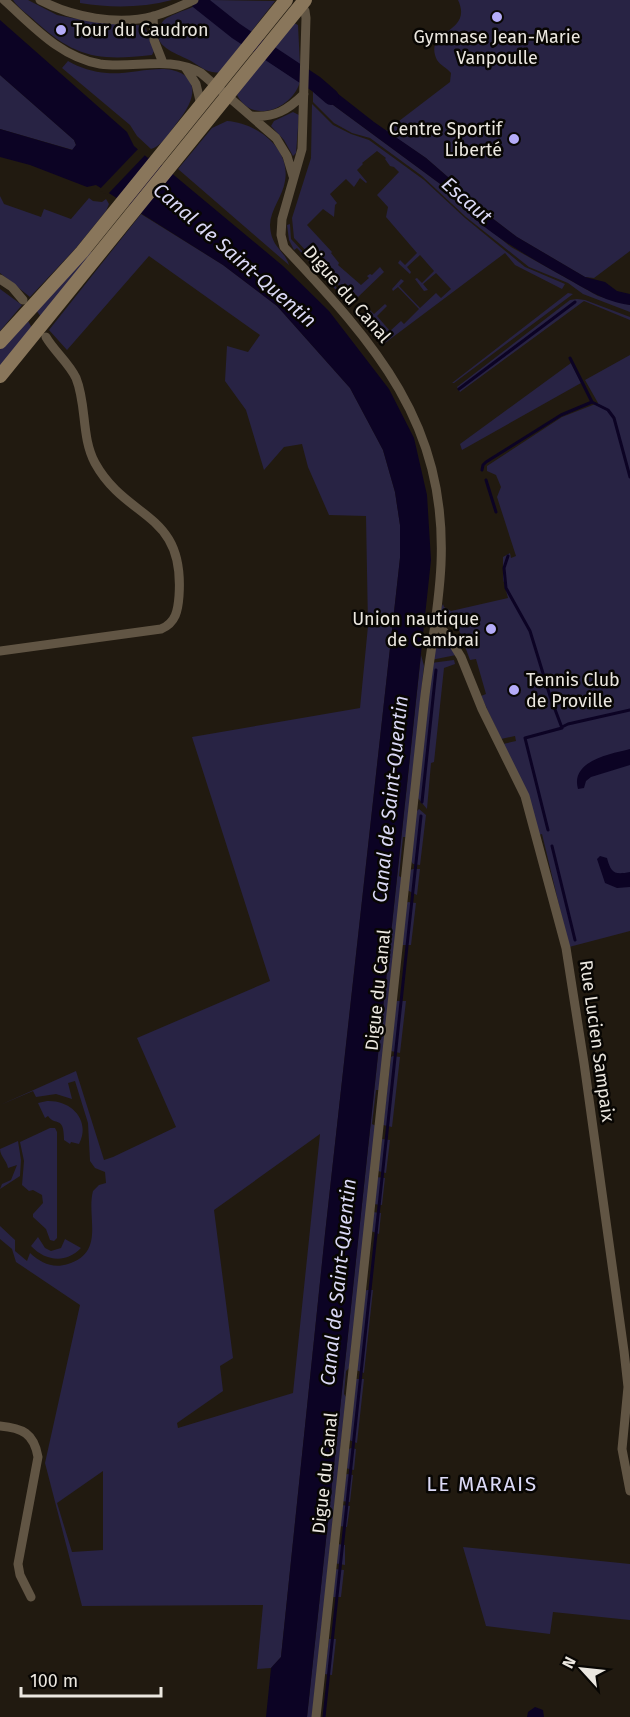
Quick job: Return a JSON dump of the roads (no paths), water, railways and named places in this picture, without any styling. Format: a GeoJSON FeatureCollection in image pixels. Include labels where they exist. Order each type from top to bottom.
{"type":"FeatureCollection","features":[{"type":"Feature","properties":{"kind":"main road"},"geometry":{"type":"LineString","coordinates":[[0,342],[195,123],[293,2]]}},
{"type":"Feature","properties":{"kind":"main road"},"geometry":{"type":"LineString","coordinates":[[0,376],[93,262],[195,123],[201,105],[222,90]]}},
{"type":"Feature","properties":{"kind":"street"},"geometry":{"type":"LineString","coordinates":[[4,0],[56,46],[76,57],[104,64],[163,63],[194,69],[269,131],[281,146],[293,176]]}},
{"type":"Feature","properties":{"kind":"street"},"geometry":{"type":"LineString","coordinates":[[39,0],[64,10],[101,18],[134,19],[153,16],[194,0]]}},
{"type":"Feature","properties":{"kind":"street","name":"Digue du Canal"},"geometry":{"type":"LineString","coordinates":[[293,2],[304,30],[302,149],[282,219],[281,235],[284,247],[343,311],[375,350],[414,416],[426,446],[437,488],[441,531],[441,572],[424,704],[316,1717]]}},
{"type":"Feature","properties":{"kind":"street"},"geometry":{"type":"LineString","coordinates":[[153,16],[154,40],[163,63]]}},
{"type":"Feature","properties":{"kind":"street"},"geometry":{"type":"LineString","coordinates":[[185,67],[196,84],[201,105]]}},
{"type":"Feature","properties":{"kind":"street"},"geometry":{"type":"LineString","coordinates":[[252,116],[268,117],[281,113],[304,90]]}},
{"type":"Feature","properties":{"kind":"street"},"geometry":{"type":"LineString","coordinates":[[0,279],[12,287],[23,300]]}},
{"type":"Feature","properties":{"kind":"street"},"geometry":{"type":"LineString","coordinates":[[0,651],[164,628],[176,617],[178,604],[180,569],[175,548],[162,530],[110,483],[98,468],[89,447],[75,376],[46,337]]}},
{"type":"Feature","properties":{"kind":"street","name":"Rue Lucien Sampaix"},"geometry":{"type":"LineString","coordinates":[[435,621],[461,657],[482,709],[525,796],[567,953],[624,1351],[627,1387],[626,1444],[623,1461],[630,1491]]}},
{"type":"Feature","properties":{"kind":"street"},"geometry":{"type":"LineString","coordinates":[[0,1426],[21,1430],[31,1438],[38,1457],[18,1564],[20,1575],[31,1597]]}},
{"type":"Feature","properties":{"kind":"water"},"geometry":{"type":"Polygon","coordinates":[[[208,1],[229,18],[221,28],[195,6],[208,1]]]}},
{"type":"Feature","properties":{"kind":"water","name":"Canal de Saint-Quentin"},"geometry":{"type":"Polygon","coordinates":[[[0,20],[127,132],[134,146],[148,158],[151,156],[283,266],[329,311],[389,389],[414,438],[427,495],[431,560],[307,1717],[266,1717],[271,1668],[281,1657],[400,558],[400,525],[395,492],[383,450],[350,388],[277,306],[223,265],[96,185],[87,187],[30,165],[0,157],[0,129],[72,150],[76,145],[74,140],[0,75],[0,20]]]}},
{"type":"Feature","properties":{"kind":"water"},"geometry":{"type":"Polygon","coordinates":[[[275,49],[296,62],[295,79],[266,60],[275,49]]]}},
{"type":"Feature","properties":{"kind":"water"},"geometry":{"type":"Polygon","coordinates":[[[314,75],[374,122],[426,158],[479,208],[517,237],[585,277],[605,282],[617,291],[630,294],[630,305],[611,301],[593,293],[497,236],[469,214],[443,186],[313,89],[314,75]]]}},
{"type":"Feature","properties":{"kind":"water"},"geometry":{"type":"Polygon","coordinates":[[[630,749],[630,765],[591,777],[586,781],[584,788],[578,789],[577,779],[586,765],[603,756],[630,749]]]}},
{"type":"Feature","properties":{"kind":"water"},"geometry":{"type":"Polygon","coordinates":[[[600,856],[607,858],[614,872],[630,872],[630,887],[617,888],[605,883],[597,859],[600,856]]]}},
{"type":"Feature","properties":{"kind":"water"},"geometry":{"type":"Polygon","coordinates":[[[535,1707],[543,1710],[544,1717],[527,1717],[528,1712],[535,1707]]]}},
{"type":"Feature","properties":{"kind":"waterway","name":"Escaut"},"geometry":{"type":"LineString","coordinates":[[197,0],[236,31],[316,84],[331,97]]}},
{"type":"Feature","properties":{"kind":"waterway"},"geometry":{"type":"LineString","coordinates":[[459,389],[575,302]]}},
{"type":"Feature","properties":{"kind":"waterway"},"geometry":{"type":"LineString","coordinates":[[570,358],[592,402],[608,410],[614,418],[630,477]]}},
{"type":"Feature","properties":{"kind":"waterway"},"geometry":{"type":"LineString","coordinates":[[482,470],[486,462],[561,415],[592,402]]}},
{"type":"Feature","properties":{"kind":"waterway"},"geometry":{"type":"LineString","coordinates":[[486,480],[496,512]]}},
{"type":"Feature","properties":{"kind":"waterway"},"geometry":{"type":"LineString","coordinates":[[508,556],[504,568],[506,588],[530,631],[562,728],[525,738],[548,830]]}},
{"type":"Feature","properties":{"kind":"waterway"},"geometry":{"type":"LineString","coordinates":[[422,802],[436,670]]}},
{"type":"Feature","properties":{"kind":"waterway"},"geometry":{"type":"LineString","coordinates":[[562,727],[630,710]]}},
{"type":"Feature","properties":{"kind":"waterway"},"geometry":{"type":"LineString","coordinates":[[324,1717],[421,816]]}},
{"type":"Feature","properties":{"kind":"waterway"},"geometry":{"type":"LineString","coordinates":[[552,846],[575,940]]}},
{"type":"Feature","properties":{"kind":"place","name":"Gymnase Jean-Marie Vanpoulle"},"geometry":{"type":"Point","coordinates":[497,17]}},
{"type":"Feature","properties":{"kind":"place","name":"Tour du Caudron"},"geometry":{"type":"Point","coordinates":[61,30]}},
{"type":"Feature","properties":{"kind":"place","name":"Centre Sportif Liberté"},"geometry":{"type":"Point","coordinates":[514,139]}},
{"type":"Feature","properties":{"kind":"place","name":"Union nautique de Cambrai"},"geometry":{"type":"Point","coordinates":[491,629]}},
{"type":"Feature","properties":{"kind":"place","name":"Tennis Club de Proville"},"geometry":{"type":"Point","coordinates":[514,690]}},
{"type":"Feature","properties":{"kind":"district","name":"LE MARAIS"},"geometry":{"type":"Point","coordinates":[482,1484]}}]}
